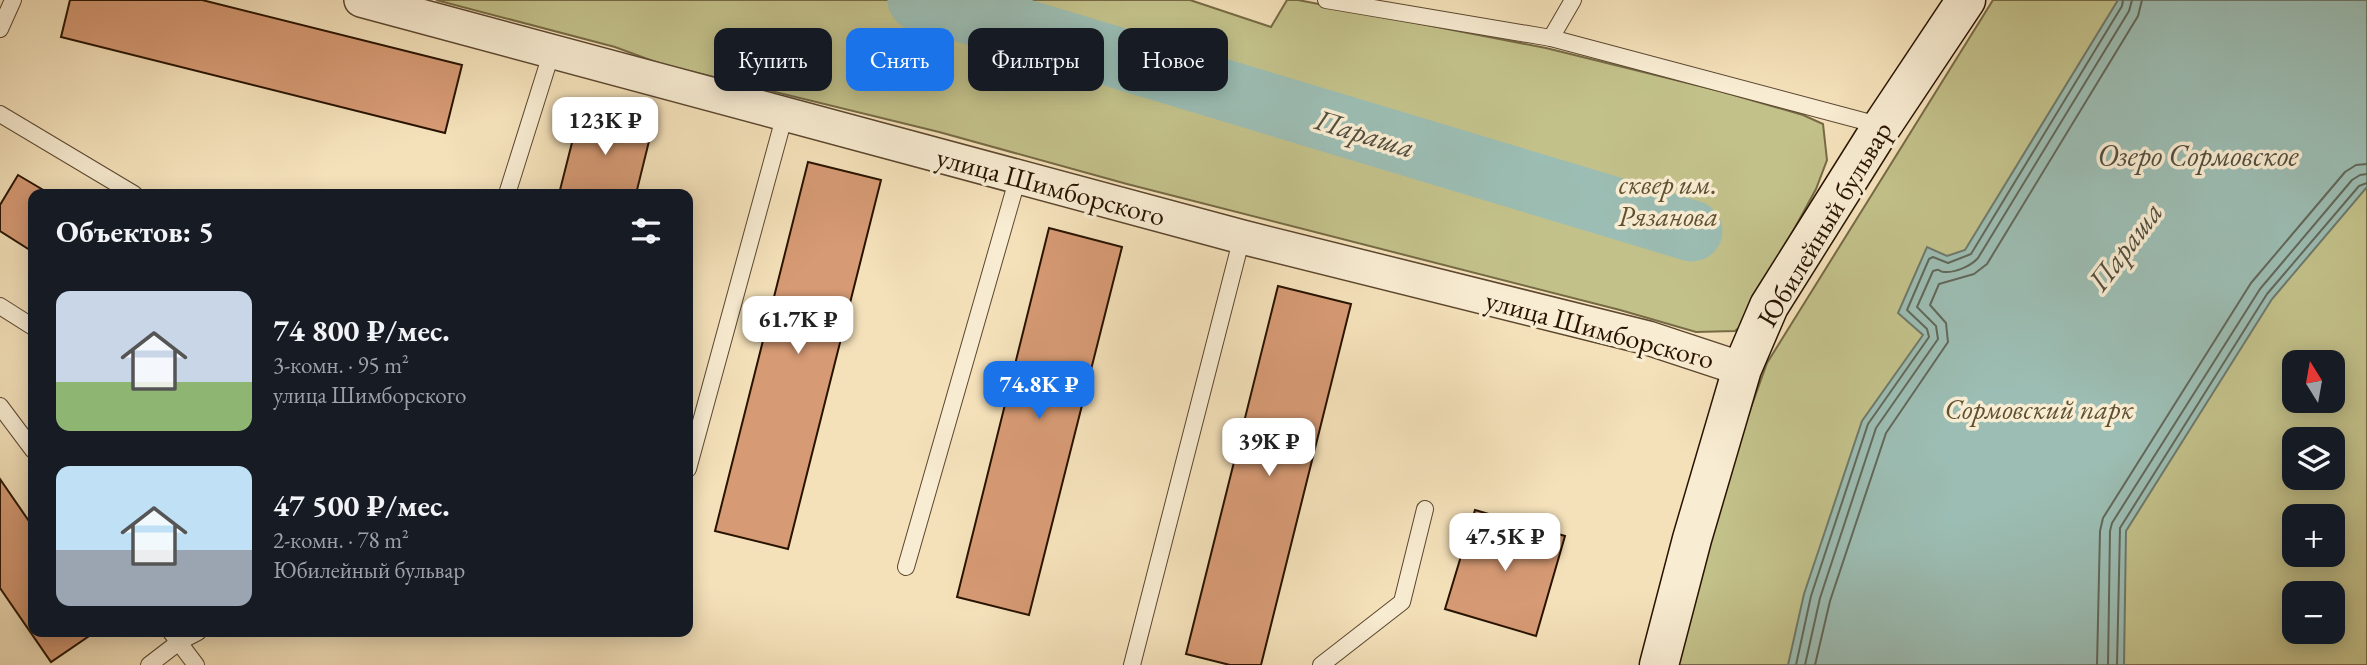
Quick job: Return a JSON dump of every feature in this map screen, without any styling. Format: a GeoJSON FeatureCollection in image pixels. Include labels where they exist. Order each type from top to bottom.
{"type":"FeatureCollection","features":[{"type":"Feature","properties":{"kind":"street","name":"улица Шимборского"},"geometry":{"type":"LineString","coordinates":[[361,0],[1242,237],[1648,338],[1742,369]]}},
{"type":"Feature","properties":{"kind":"street","name":"Юбилейный бульвар"},"geometry":{"type":"LineString","coordinates":[[1659,665],[1692,539],[1742,369],[1769,306],[1882,126],[1966,0]]}},
{"type":"Feature","properties":{"kind":"lane"},"geometry":{"type":"LineString","coordinates":[[0,29],[13,0]]}},
{"type":"Feature","properties":{"kind":"lane"},"geometry":{"type":"LineString","coordinates":[[1326,0],[1551,38],[1882,126]]}},
{"type":"Feature","properties":{"kind":"lane"},"geometry":{"type":"LineString","coordinates":[[1551,38],[1573,0]]}},
{"type":"Feature","properties":{"kind":"lane"},"geometry":{"type":"LineString","coordinates":[[509,189],[552,51]]}},
{"type":"Feature","properties":{"kind":"lane"},"geometry":{"type":"LineString","coordinates":[[0,114],[126,189]]}},
{"type":"Feature","properties":{"kind":"lane"},"geometry":{"type":"LineString","coordinates":[[693,451],[785,114]]}},
{"type":"Feature","properties":{"kind":"lane"},"geometry":{"type":"LineString","coordinates":[[906,567],[1018,177]]}},
{"type":"Feature","properties":{"kind":"lane"},"geometry":{"type":"LineString","coordinates":[[1132,665],[1242,237]]}},
{"type":"Feature","properties":{"kind":"lane"},"geometry":{"type":"LineString","coordinates":[[0,306],[28,324]]}},
{"type":"Feature","properties":{"kind":"lane"},"geometry":{"type":"LineString","coordinates":[[0,406],[28,443]]}},
{"type":"Feature","properties":{"kind":"lane"},"geometry":{"type":"LineString","coordinates":[[1321,665],[1402,601],[1425,509]]}},
{"type":"Feature","properties":{"kind":"lane"},"geometry":{"type":"LineString","coordinates":[[149,665],[175,637],[196,665]]}},
{"type":"Feature","properties":{"kind":"green space","name":"сквер им. Рязанова"},"geometry":{"type":"Polygon","coordinates":[[[436,0],[1190,0],[1271,27],[1287,0],[1298,0],[1546,48],[1720,91],[1803,115],[1823,124],[1827,160],[1816,189],[1742,325],[1735,331],[1696,332],[1620,310],[1127,184],[939,132],[771,91],[832,91],[832,28],[714,28],[714,77],[661,64],[615,47],[436,0]]]}},
{"type":"Feature","properties":{"kind":"green space","name":"Озеро Сормовское"},"geometry":{"type":"Polygon","coordinates":[[[1993,0],[2367,0],[2367,665],[1674,665],[1713,513],[1767,363],[1993,0]]]}},
{"type":"Feature","properties":{"kind":"water","name":"Озеро Сормовское"},"geometry":{"type":"Polygon","coordinates":[[[2118,0],[2367,0],[2367,187],[2272,299],[2126,531],[2124,665],[1788,665],[1804,594],[1862,421],[1923,335],[1898,313],[1927,247],[1947,256],[1965,250],[2118,0]]]}},
{"type":"Feature","properties":{"kind":"building"},"geometry":{"type":"Polygon","coordinates":[[[70,0],[202,0],[462,65],[445,133],[61,37],[70,0]]]}},
{"type":"Feature","properties":{"kind":"building"},"geometry":{"type":"Polygon","coordinates":[[[580,111],[652,129],[637,189],[560,189],[580,111]]]}},
{"type":"Feature","properties":{"kind":"building"},"geometry":{"type":"Polygon","coordinates":[[[808,162],[881,180],[788,549],[715,531],[808,162]]]}},
{"type":"Feature","properties":{"kind":"building"},"geometry":{"type":"Polygon","coordinates":[[[18,175],[42,189],[28,189],[28,249],[0,231],[0,205],[18,175]]]}},
{"type":"Feature","properties":{"kind":"building"},"geometry":{"type":"Polygon","coordinates":[[[1049,228],[1122,247],[1029,615],[957,597],[1049,228]]]}},
{"type":"Feature","properties":{"kind":"building"},"geometry":{"type":"Polygon","coordinates":[[[1278,286],[1351,304],[1261,665],[1230,665],[1186,654],[1278,286]]]}},
{"type":"Feature","properties":{"kind":"building"},"geometry":{"type":"Polygon","coordinates":[[[0,479],[28,520],[28,629],[0,588],[0,479]]]}},
{"type":"Feature","properties":{"kind":"building"},"geometry":{"type":"Polygon","coordinates":[[[1475,510],[1565,536],[1536,636],[1445,609],[1475,510]]]}},
{"type":"Feature","properties":{"kind":"building"},"geometry":{"type":"Polygon","coordinates":[[[34,637],[88,637],[51,662],[34,637]]]}},
{"type":"Feature","properties":{"kind":"waterway","name":"Параша"},"geometry":{"type":"LineString","coordinates":[[918,0],[1692,231]]}},
{"type":"Feature","properties":{"kind":"park label","name":"Сормовский парк"},"geometry":{"type":"Point","coordinates":[2039,409]}}]}
